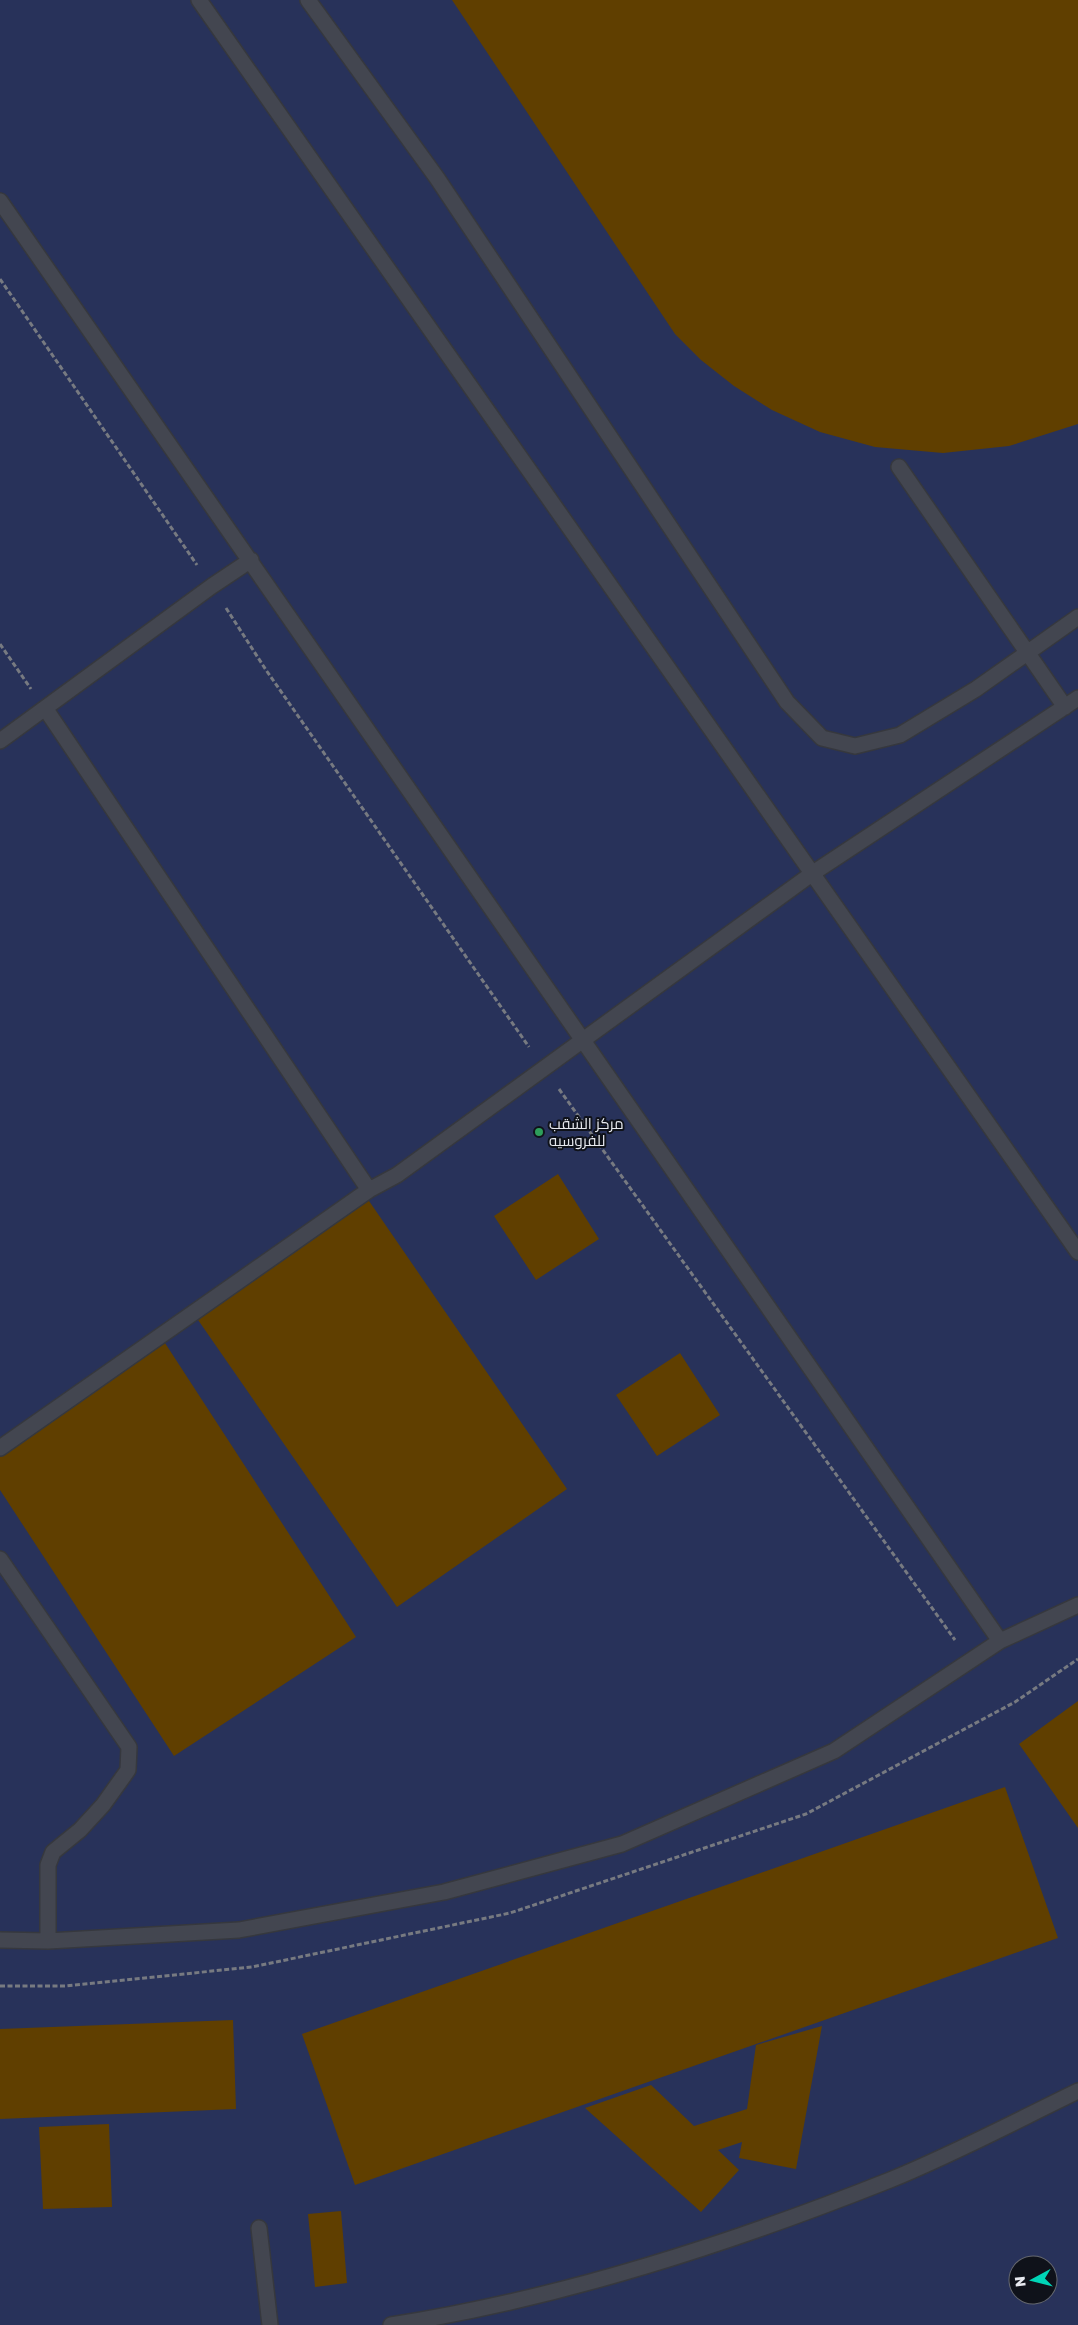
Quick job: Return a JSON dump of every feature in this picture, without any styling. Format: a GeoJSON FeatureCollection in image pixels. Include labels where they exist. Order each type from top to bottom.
{"type":"FeatureCollection","features":[{"type":"Feature","properties":{"kind":"lane"},"geometry":{"type":"LineString","coordinates":[[199,0],[1078,1252]]}},
{"type":"Feature","properties":{"kind":"lane"},"geometry":{"type":"LineString","coordinates":[[308,0],[437,178],[787,702],[822,738],[855,746],[900,735],[976,689],[1078,618]]}},
{"type":"Feature","properties":{"kind":"lane"},"geometry":{"type":"LineString","coordinates":[[0,201],[1000,1641]]}},
{"type":"Feature","properties":{"kind":"lane"},"geometry":{"type":"LineString","coordinates":[[0,1448],[369,1190],[397,1175],[813,873],[1072,703],[1027,653],[899,467]]}},
{"type":"Feature","properties":{"kind":"lane"},"geometry":{"type":"LineString","coordinates":[[0,741],[212,586],[251,560]]}},
{"type":"Feature","properties":{"kind":"lane"},"geometry":{"type":"LineString","coordinates":[[45,708],[369,1190]]}},
{"type":"Feature","properties":{"kind":"lane"},"geometry":{"type":"LineString","coordinates":[[0,1559],[130,1747],[128,1770],[103,1805],[80,1830],[52,1852],[48,1865],[48,1941]]}},
{"type":"Feature","properties":{"kind":"lane"},"geometry":{"type":"LineString","coordinates":[[0,1940],[48,1941],[239,1930],[444,1892],[622,1844],[834,1752],[1000,1641],[1078,1605]]}},
{"type":"Feature","properties":{"kind":"lane"},"geometry":{"type":"LineString","coordinates":[[391,2325],[450,2315],[626,2274],[755,2231],[892,2179],[1078,2091]]}},
{"type":"Feature","properties":{"kind":"lane"},"geometry":{"type":"LineString","coordinates":[[259,2228],[270,2325]]}},
{"type":"Feature","properties":{"kind":"path"},"geometry":{"type":"LineString","coordinates":[[0,279],[212,586],[266,670],[544,1068],[970,1661]]}},
{"type":"Feature","properties":{"kind":"path"},"geometry":{"type":"LineString","coordinates":[[0,644],[45,708]]}},
{"type":"Feature","properties":{"kind":"shaded area","name":"مركز الشقب للفروسيه"},"geometry":{"type":"Polygon","coordinates":[[[0,0],[1078,0],[1078,2325],[0,2325],[0,0]]]}},
{"type":"Feature","properties":{"kind":"building"},"geometry":{"type":"Polygon","coordinates":[[[452,0],[1078,0],[1078,424],[1009,446],[943,453],[875,447],[820,432],[772,410],[734,386],[701,360],[675,334],[452,0]]]}},
{"type":"Feature","properties":{"kind":"building"},"geometry":{"type":"Polygon","coordinates":[[[558,1174],[599,1239],[536,1280],[494,1216],[558,1174]]]}},
{"type":"Feature","properties":{"kind":"building"},"geometry":{"type":"Polygon","coordinates":[[[367,1198],[567,1489],[397,1607],[196,1317],[367,1198]]]}},
{"type":"Feature","properties":{"kind":"building"},"geometry":{"type":"Polygon","coordinates":[[[165,1343],[356,1637],[174,1756],[0,1490],[0,1451],[165,1343]]]}},
{"type":"Feature","properties":{"kind":"building"},"geometry":{"type":"Polygon","coordinates":[[[680,1353],[720,1415],[657,1456],[616,1395],[680,1353]]]}},
{"type":"Feature","properties":{"kind":"building"},"geometry":{"type":"Polygon","coordinates":[[[1078,1701],[1078,1828],[1019,1744],[1078,1701]]]}},
{"type":"Feature","properties":{"kind":"building"},"geometry":{"type":"Polygon","coordinates":[[[1005,1787],[1058,1938],[355,2185],[302,2034],[1005,1787]]]}},
{"type":"Feature","properties":{"kind":"building"},"geometry":{"type":"Polygon","coordinates":[[[233,2020],[236,2109],[0,2119],[0,2029],[233,2020]]]}},
{"type":"Feature","properties":{"kind":"building"},"geometry":{"type":"Polygon","coordinates":[[[822,2026],[796,2169],[739,2158],[742,2142],[718,2150],[739,2170],[701,2212],[585,2108],[651,2085],[694,2126],[747,2109],[756,2045],[822,2026]]]}},
{"type":"Feature","properties":{"kind":"building"},"geometry":{"type":"Polygon","coordinates":[[[109,2124],[112,2207],[43,2209],[39,2127],[109,2124]]]}},
{"type":"Feature","properties":{"kind":"building"},"geometry":{"type":"Polygon","coordinates":[[[341,2211],[347,2283],[315,2287],[308,2214],[341,2211]]]}},
{"type":"Feature","properties":{"kind":"place","name":"مركز الشقب للفروسيه"},"geometry":{"type":"Point","coordinates":[539,1132]}}]}
